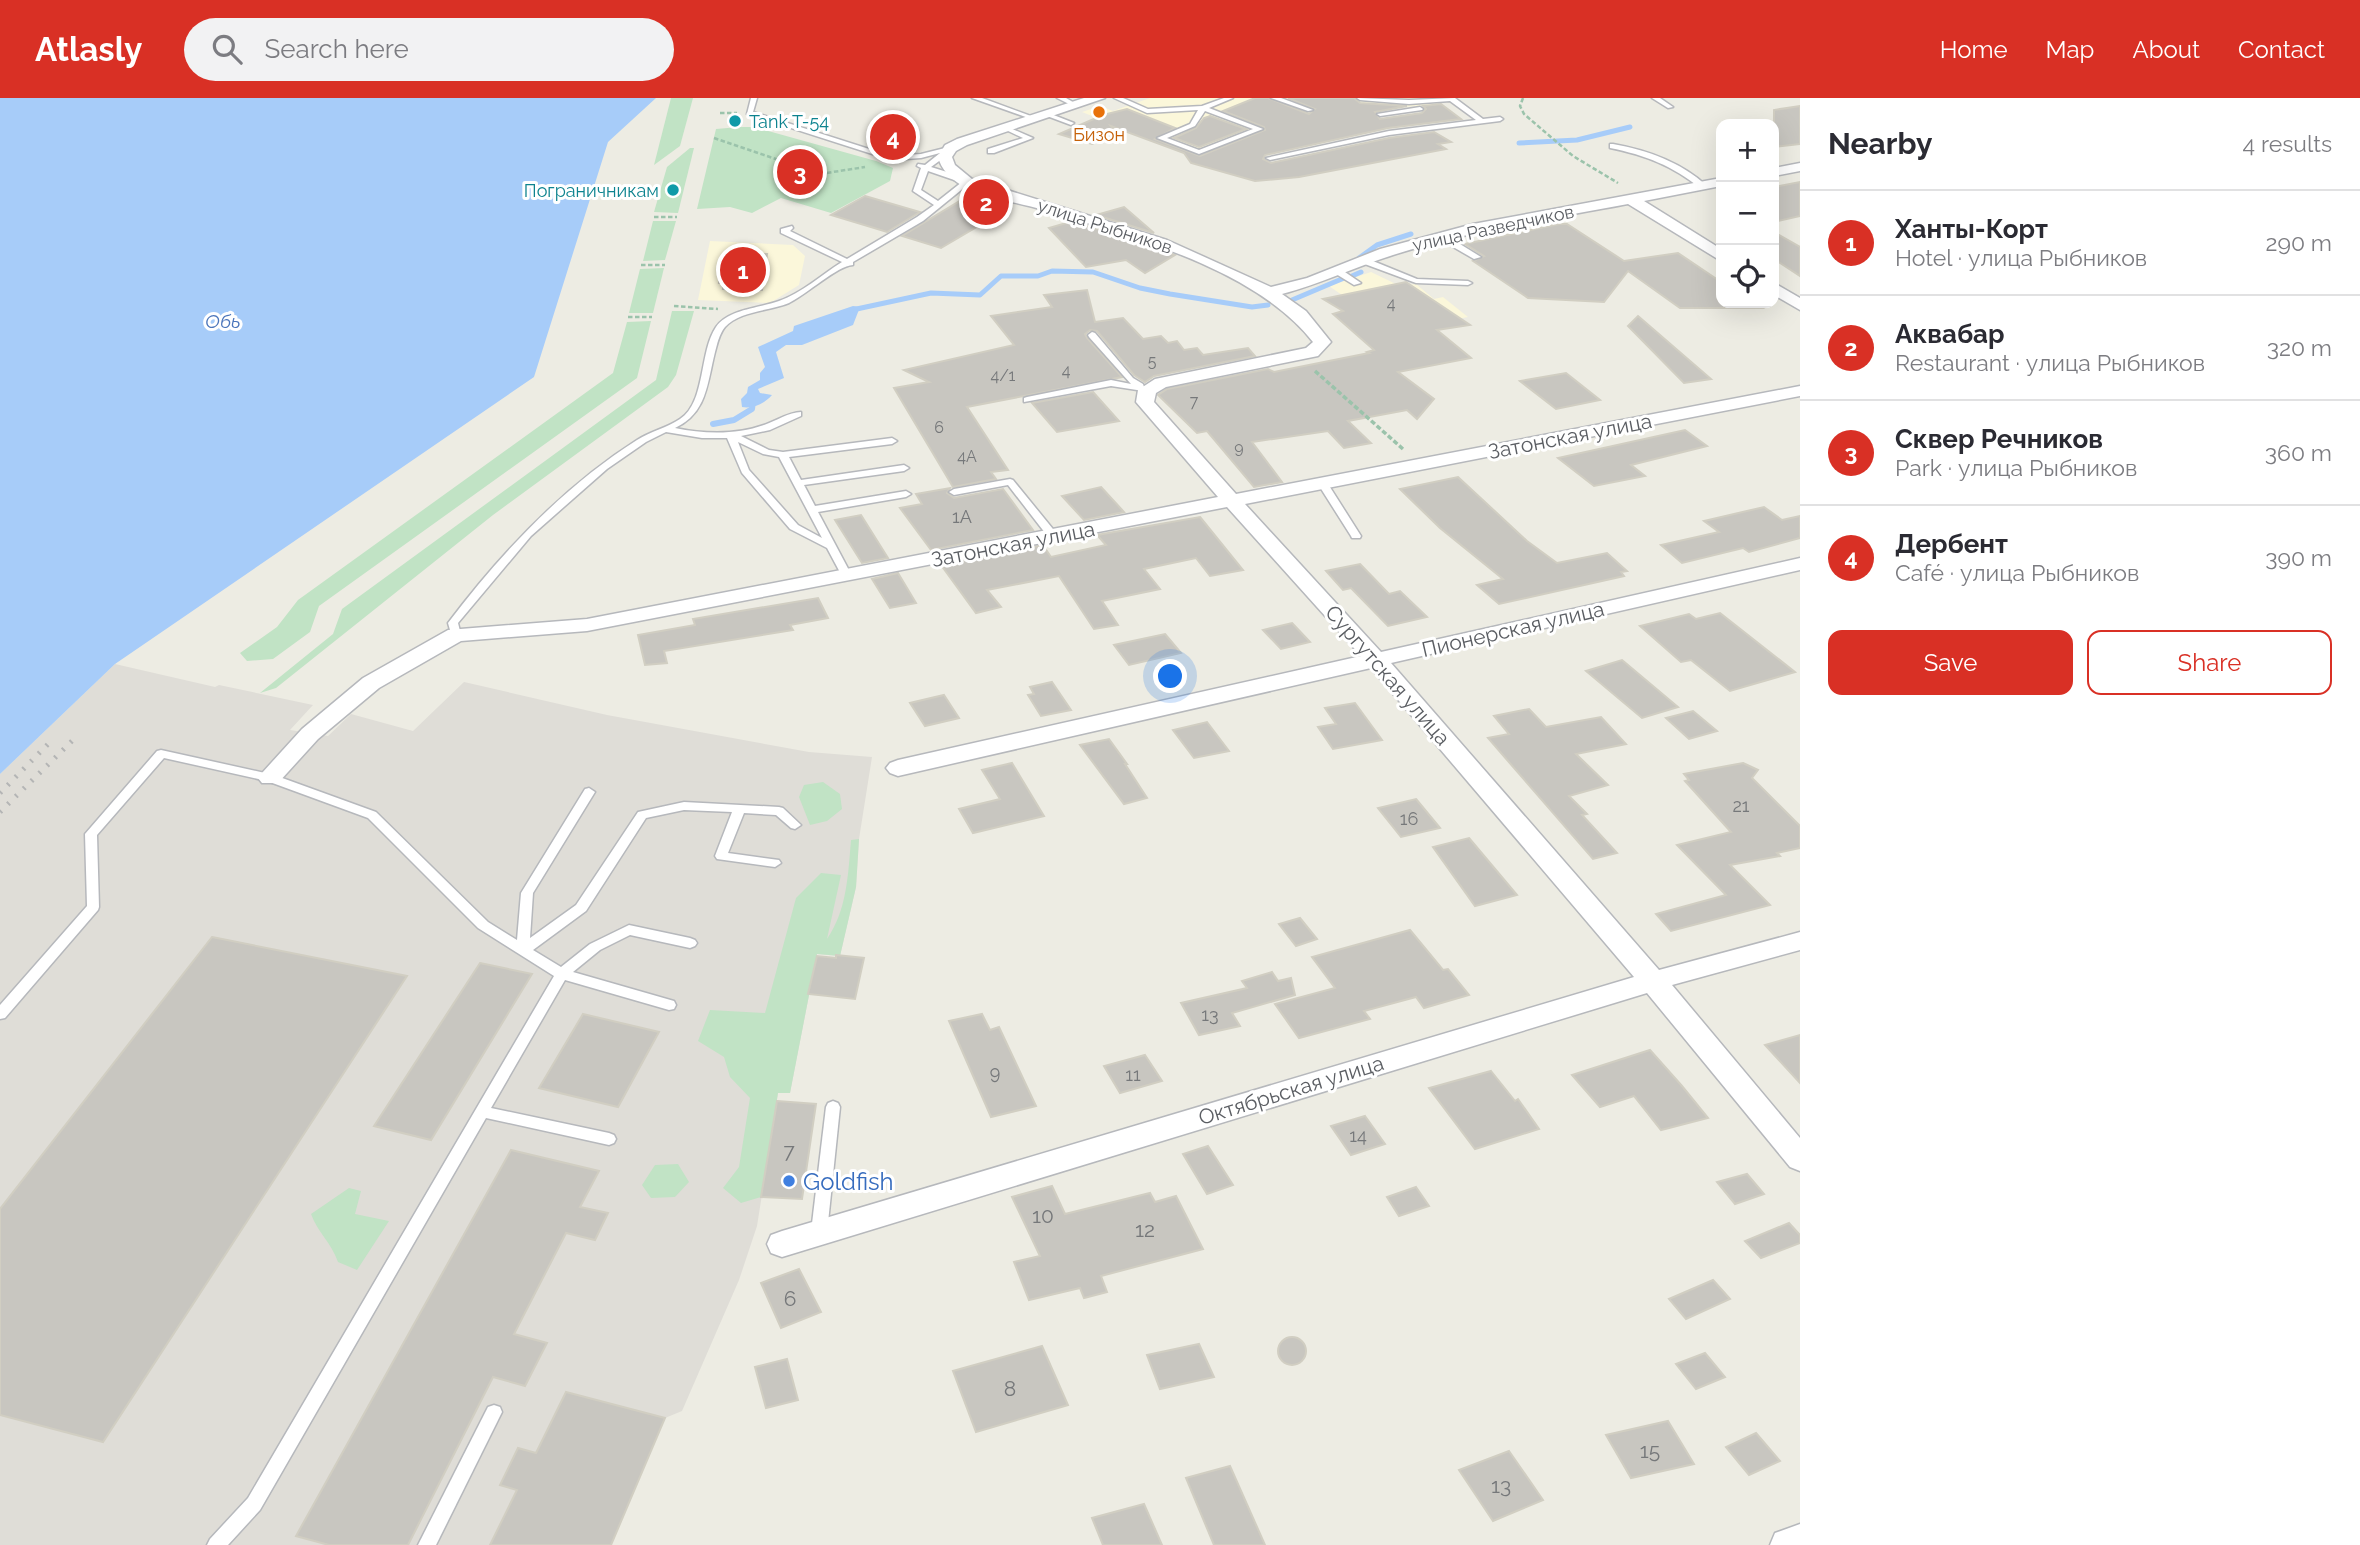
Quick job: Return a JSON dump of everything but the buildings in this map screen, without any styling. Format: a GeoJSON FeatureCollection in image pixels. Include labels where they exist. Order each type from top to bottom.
{"type":"FeatureCollection","features":[{"type":"Feature","properties":{"kind":"street"},"geometry":{"type":"LineString","coordinates":[[967,181],[948,167],[945,158],[950,148],[1098,98]]}},
{"type":"Feature","properties":{"kind":"street"},"geometry":{"type":"LineString","coordinates":[[1779,171],[1800,167]]}},
{"type":"Feature","properties":{"kind":"street","name":"улица Рыбников"},"geometry":{"type":"LineString","coordinates":[[967,181],[1191,254],[1271,292]]}},
{"type":"Feature","properties":{"kind":"street","name":"улица Разведчиков"},"geometry":{"type":"LineString","coordinates":[[1271,292],[1339,272],[1403,247],[1473,229],[1716,183]]}},
{"type":"Feature","properties":{"kind":"street"},"geometry":{"type":"LineString","coordinates":[[1637,199],[1716,253]]}},
{"type":"Feature","properties":{"kind":"street"},"geometry":{"type":"LineString","coordinates":[[1779,291],[1800,305]]}},
{"type":"Feature","properties":{"kind":"street"},"geometry":{"type":"LineString","coordinates":[[1147,390],[1161,383],[1299,357],[1312,352],[1322,342],[1316,328],[1271,292]]}},
{"type":"Feature","properties":{"kind":"street","name":"Сургутская улица"},"geometry":{"type":"LineString","coordinates":[[1147,390],[1145,402],[1153,414],[1377,661],[1653,981],[1800,1158]]}},
{"type":"Feature","properties":{"kind":"street","name":"Затонская улица"},"geometry":{"type":"LineString","coordinates":[[270,778],[310,734],[371,683],[456,635],[587,625],[1800,390]]}},
{"type":"Feature","properties":{"kind":"street","name":"Пионерская улица"},"geometry":{"type":"LineString","coordinates":[[898,768],[1800,564]]}},
{"type":"Feature","properties":{"kind":"street","name":"Октябрьская улица"},"geometry":{"type":"LineString","coordinates":[[782,1244],[1653,981],[1800,941]]}},
{"type":"Feature","properties":{"kind":"street"},"geometry":{"type":"LineString","coordinates":[[1788,1545],[1800,1541]]}},
{"type":"Feature","properties":{"kind":"lane"},"geometry":{"type":"LineString","coordinates":[[754,98],[748,114],[967,181]]}},
{"type":"Feature","properties":{"kind":"lane"},"geometry":{"type":"LineString","coordinates":[[975,98],[1071,123]]}},
{"type":"Feature","properties":{"kind":"lane"},"geometry":{"type":"LineString","coordinates":[[1060,98],[1075,106]]}},
{"type":"Feature","properties":{"kind":"lane"},"geometry":{"type":"LineString","coordinates":[[1117,98],[1147,111],[1203,108],[1230,98]]}},
{"type":"Feature","properties":{"kind":"lane"},"geometry":{"type":"LineString","coordinates":[[1274,98],[1310,110]]}},
{"type":"Feature","properties":{"kind":"lane"},"geometry":{"type":"LineString","coordinates":[[1360,98],[1400,102],[1453,100],[1480,120]]}},
{"type":"Feature","properties":{"kind":"lane"},"geometry":{"type":"LineString","coordinates":[[1655,98],[1670,107]]}},
{"type":"Feature","properties":{"kind":"lane"},"geometry":{"type":"LineString","coordinates":[[1380,114],[1453,100]]}},
{"type":"Feature","properties":{"kind":"lane"},"geometry":{"type":"LineString","coordinates":[[1203,108],[1214,112],[1259,129],[1199,152],[1161,138],[1193,125],[1203,108]]}},
{"type":"Feature","properties":{"kind":"lane"},"geometry":{"type":"LineString","coordinates":[[1270,158],[1389,133],[1500,119]]}},
{"type":"Feature","properties":{"kind":"lane"},"geometry":{"type":"LineString","coordinates":[[992,151],[1030,138],[1008,129]]}},
{"type":"Feature","properties":{"kind":"lane"},"geometry":{"type":"LineString","coordinates":[[1613,146],[1645,151],[1669,161],[1703,186]]}},
{"type":"Feature","properties":{"kind":"lane"},"geometry":{"type":"LineString","coordinates":[[901,160],[950,148]]}},
{"type":"Feature","properties":{"kind":"lane"},"geometry":{"type":"LineString","coordinates":[[938,205],[916,191],[925,168],[950,148]]}},
{"type":"Feature","properties":{"kind":"lane"},"geometry":{"type":"LineString","coordinates":[[456,635],[453,623],[527,534],[604,467],[643,440],[685,420],[698,404],[721,326],[736,316],[784,302],[920,219],[967,181]]}},
{"type":"Feature","properties":{"kind":"lane"},"geometry":{"type":"LineString","coordinates":[[789,228],[784,231],[850,263]]}},
{"type":"Feature","properties":{"kind":"lane"},"geometry":{"type":"LineString","coordinates":[[1444,238],[1476,257]]}},
{"type":"Feature","properties":{"kind":"lane"},"geometry":{"type":"LineString","coordinates":[[1365,261],[1416,281],[1468,283]]}},
{"type":"Feature","properties":{"kind":"lane"},"geometry":{"type":"LineString","coordinates":[[1339,272],[1357,283]]}},
{"type":"Feature","properties":{"kind":"lane"},"geometry":{"type":"LineString","coordinates":[[1092,335],[1130,380],[1147,390]]}},
{"type":"Feature","properties":{"kind":"lane"},"geometry":{"type":"LineString","coordinates":[[1027,400],[1111,383],[1147,390]]}},
{"type":"Feature","properties":{"kind":"lane"},"geometry":{"type":"LineString","coordinates":[[668,430],[711,437],[731,436],[779,425],[798,414]]}},
{"type":"Feature","properties":{"kind":"lane"},"geometry":{"type":"LineString","coordinates":[[731,436],[783,456],[892,441]]}},
{"type":"Feature","properties":{"kind":"lane"},"geometry":{"type":"LineString","coordinates":[[731,436],[745,471],[793,527],[831,547]]}},
{"type":"Feature","properties":{"kind":"lane"},"geometry":{"type":"LineString","coordinates":[[783,456],[847,576]]}},
{"type":"Feature","properties":{"kind":"lane"},"geometry":{"type":"LineString","coordinates":[[797,483],[904,468]]}},
{"type":"Feature","properties":{"kind":"lane"},"geometry":{"type":"LineString","coordinates":[[954,492],[1010,482],[1054,536]]}},
{"type":"Feature","properties":{"kind":"lane"},"geometry":{"type":"LineString","coordinates":[[1323,484],[1356,536]]}},
{"type":"Feature","properties":{"kind":"lane"},"geometry":{"type":"LineString","coordinates":[[811,510],[906,494]]}},
{"type":"Feature","properties":{"kind":"lane"},"geometry":{"type":"LineString","coordinates":[[0,1014],[93,906],[91,834],[161,754],[270,778],[372,816],[483,925],[562,974],[669,1004]]}},
{"type":"Feature","properties":{"kind":"lane"},"geometry":{"type":"LineString","coordinates":[[523,950],[527,893],[589,792]]}},
{"type":"Feature","properties":{"kind":"lane"},"geometry":{"type":"LineString","coordinates":[[523,950],[581,908],[642,815],[684,806],[779,811],[794,825]]}},
{"type":"Feature","properties":{"kind":"lane"},"geometry":{"type":"LineString","coordinates":[[739,809],[721,856],[775,863]]}},
{"type":"Feature","properties":{"kind":"lane"},"geometry":{"type":"LineString","coordinates":[[216,1545],[254,1504],[562,974],[596,947],[629,930],[690,943]]}},
{"type":"Feature","properties":{"kind":"lane"},"geometry":{"type":"LineString","coordinates":[[818,1233],[833,1107]]}},
{"type":"Feature","properties":{"kind":"lane"},"geometry":{"type":"LineString","coordinates":[[482,1112],[610,1139]]}},
{"type":"Feature","properties":{"kind":"lane"},"geometry":{"type":"LineString","coordinates":[[427,1545],[494,1412]]}},
{"type":"Feature","properties":{"kind":"path"},"geometry":{"type":"LineString","coordinates":[[1523,98],[1520,106],[1524,114],[1573,156],[1637,199]]}},
{"type":"Feature","properties":{"kind":"path"},"geometry":{"type":"LineString","coordinates":[[713,138],[820,174],[882,166],[891,158]]}},
{"type":"Feature","properties":{"kind":"path"},"geometry":{"type":"LineString","coordinates":[[654,217],[677,217]]}},
{"type":"Feature","properties":{"kind":"path"},"geometry":{"type":"LineString","coordinates":[[642,265],[665,265]]}},
{"type":"Feature","properties":{"kind":"path"},"geometry":{"type":"LineString","coordinates":[[674,306],[695,307]]}},
{"type":"Feature","properties":{"kind":"path"},"geometry":{"type":"LineString","coordinates":[[628,317],[652,317]]}},
{"type":"Feature","properties":{"kind":"path"},"geometry":{"type":"LineString","coordinates":[[1299,357],[1420,465]]}},
{"type":"Feature","properties":{"kind":"shaded area"},"geometry":{"type":"Polygon","coordinates":[[[1150,98],[1433,98],[1439,104],[1379,109],[1221,167],[1082,112],[1100,106],[1113,111],[1150,98]]]}},
{"type":"Feature","properties":{"kind":"shaded area"},"geometry":{"type":"Polygon","coordinates":[[[710,241],[793,245],[805,256],[799,285],[770,303],[698,300],[710,241]]]}},
{"type":"Feature","properties":{"kind":"shaded area"},"geometry":{"type":"Polygon","coordinates":[[[1371,272],[1400,286],[1416,284],[1434,299],[1443,297],[1468,317],[1394,331],[1329,286],[1371,272]]]}},
{"type":"Feature","properties":{"kind":"shaded area"},"geometry":{"type":"Polygon","coordinates":[[[115,664],[215,687],[219,685],[313,705],[290,730],[328,736],[351,714],[413,731],[464,682],[607,715],[809,752],[872,757],[859,839],[856,887],[840,956],[817,954],[790,1093],[778,1093],[757,1226],[739,1280],[682,1411],[665,1418],[611,1545],[0,1545],[0,774],[115,664]]]}},
{"type":"Feature","properties":{"kind":"green space"},"geometry":{"type":"Polygon","coordinates":[[[671,98],[693,98],[680,146],[654,165],[671,98]]]}},
{"type":"Feature","properties":{"kind":"green space"},"geometry":{"type":"Polygon","coordinates":[[[754,127],[876,161],[893,168],[890,181],[831,213],[781,198],[752,213],[730,207],[697,209],[716,129],[754,127]]]}},
{"type":"Feature","properties":{"kind":"green space"},"geometry":{"type":"Polygon","coordinates":[[[690,148],[694,148],[678,213],[654,212],[667,167],[690,148]]]}},
{"type":"Feature","properties":{"kind":"green space"},"geometry":{"type":"Polygon","coordinates":[[[653,221],[676,221],[665,260],[643,261],[653,221]]]}},
{"type":"Feature","properties":{"kind":"green space"},"geometry":{"type":"Polygon","coordinates":[[[664,268],[653,313],[629,313],[640,269],[664,268]]]}},
{"type":"Feature","properties":{"kind":"green space"},"geometry":{"type":"Polygon","coordinates":[[[672,311],[694,311],[676,375],[668,387],[493,515],[276,688],[260,693],[333,634],[342,609],[656,380],[672,311]]]}},
{"type":"Feature","properties":{"kind":"green space"},"geometry":{"type":"Polygon","coordinates":[[[651,321],[637,378],[319,606],[310,632],[273,659],[247,661],[240,653],[277,627],[298,600],[613,373],[627,322],[651,321]]]}},
{"type":"Feature","properties":{"kind":"green space"},"geometry":{"type":"Polygon","coordinates":[[[823,782],[840,794],[842,809],[827,821],[810,825],[799,797],[804,785],[823,782]]]}},
{"type":"Feature","properties":{"kind":"green space"},"geometry":{"type":"Polygon","coordinates":[[[859,839],[856,887],[840,956],[817,954],[790,1093],[778,1093],[761,1197],[741,1203],[723,1188],[739,1167],[750,1098],[730,1077],[724,1057],[698,1041],[710,1010],[765,1013],[796,898],[821,873],[841,875],[827,939],[843,904],[851,840],[859,839]]]}},
{"type":"Feature","properties":{"kind":"green space"},"geometry":{"type":"Polygon","coordinates":[[[678,1164],[689,1182],[675,1197],[651,1198],[642,1185],[655,1165],[678,1164]]]}},
{"type":"Feature","properties":{"kind":"green space"},"geometry":{"type":"Polygon","coordinates":[[[349,1188],[361,1191],[355,1214],[389,1221],[357,1270],[338,1262],[311,1214],[349,1188]]]}},
{"type":"Feature","properties":{"kind":"water","name":"Обь"},"geometry":{"type":"Polygon","coordinates":[[[0,98],[656,98],[608,142],[534,377],[115,664],[0,774],[0,98]]]}},
{"type":"Feature","properties":{"kind":"water"},"geometry":{"type":"Polygon","coordinates":[[[853,306],[860,307],[853,325],[802,345],[786,345],[776,352],[784,378],[758,389],[760,393],[772,395],[765,401],[742,407],[741,399],[747,393],[748,387],[760,380],[760,373],[765,367],[758,347],[793,331],[794,326],[853,306]]]}},
{"type":"Feature","properties":{"kind":"waterway"},"geometry":{"type":"LineString","coordinates":[[1519,143],[1577,140],[1630,127]]}},
{"type":"Feature","properties":{"kind":"waterway"},"geometry":{"type":"LineString","coordinates":[[1359,258],[1377,245],[1411,234]]}},
{"type":"Feature","properties":{"kind":"waterway"},"geometry":{"type":"LineString","coordinates":[[852,310],[931,293],[980,295],[1001,276],[1038,276],[1052,271],[1093,272],[1140,288],[1170,294],[1252,307],[1268,305]]}},
{"type":"Feature","properties":{"kind":"waterway"},"geometry":{"type":"LineString","coordinates":[[1352,276],[1361,272]]}},
{"type":"Feature","properties":{"kind":"waterway"},"geometry":{"type":"LineString","coordinates":[[1292,300],[1344,278]]}},
{"type":"Feature","properties":{"kind":"waterway"},"geometry":{"type":"LineString","coordinates":[[713,424],[734,420],[752,409],[753,401]]}},
{"type":"Feature","properties":{"kind":"railway"},"geometry":{"type":"LineString","coordinates":[[0,812],[74,739]]}},
{"type":"Feature","properties":{"kind":"railway"},"geometry":{"type":"LineString","coordinates":[[0,793],[52,740]]}},
{"type":"Feature","properties":{"kind":"place","name":"Бизон"},"geometry":{"type":"Point","coordinates":[1099,112]}},
{"type":"Feature","properties":{"kind":"place","name":"Tank T-54"},"geometry":{"type":"Point","coordinates":[735,121]}},
{"type":"Feature","properties":{"kind":"place","name":"Дербент"},"geometry":{"type":"Point","coordinates":[893,137]}},
{"type":"Feature","properties":{"kind":"place","name":"Сквер Речников"},"geometry":{"type":"Point","coordinates":[800,172]}},
{"type":"Feature","properties":{"kind":"place","name":"Пограничникам"},"geometry":{"type":"Point","coordinates":[673,190]}},
{"type":"Feature","properties":{"kind":"place","name":"Аквабар"},"geometry":{"type":"Point","coordinates":[986,202]}},
{"type":"Feature","properties":{"kind":"place","name":"Ханты-Корт"},"geometry":{"type":"Point","coordinates":[743,270]}},
{"type":"Feature","properties":{"kind":"place","name":"Goldfish"},"geometry":{"type":"Point","coordinates":[789,1181]}}]}
